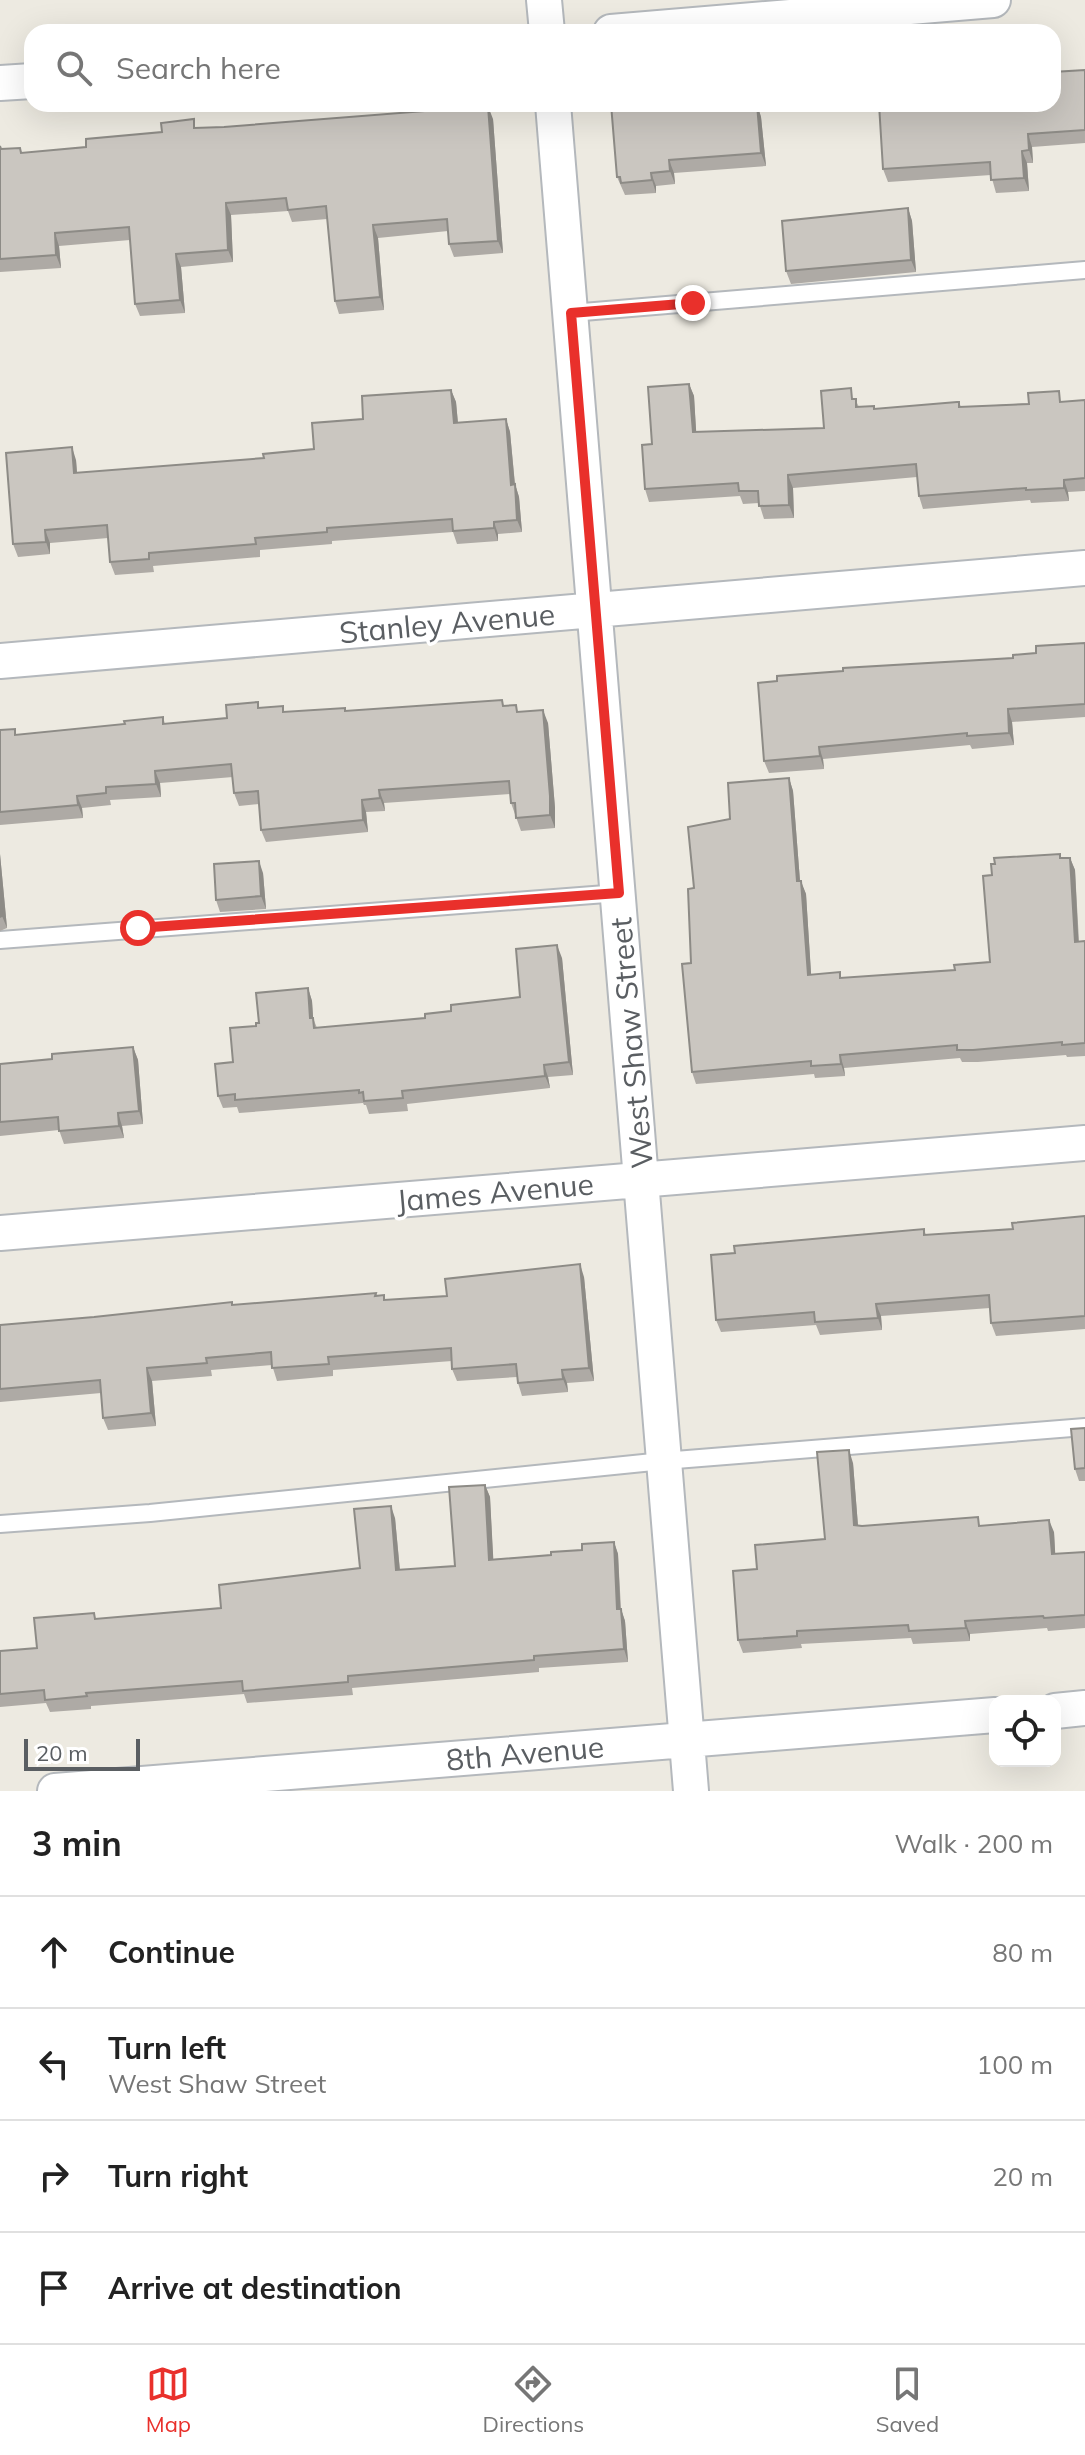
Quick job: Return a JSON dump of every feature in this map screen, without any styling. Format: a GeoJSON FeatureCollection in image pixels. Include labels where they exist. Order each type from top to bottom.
{"type":"FeatureCollection","features":[{"type":"Feature","properties":{"kind":"street"},"geometry":{"type":"LineString","coordinates":[[544,0],[546,24]]}},
{"type":"Feature","properties":{"kind":"street"},"geometry":{"type":"LineString","coordinates":[[706,24],[993,0]]}},
{"type":"Feature","properties":{"kind":"street"},"geometry":{"type":"LineString","coordinates":[[0,83],[24,82]]}},
{"type":"Feature","properties":{"kind":"street","name":"West Shaw Street"},"geometry":{"type":"LineString","coordinates":[[554,112],[691,1791]]}},
{"type":"Feature","properties":{"kind":"street","name":"Stanley Avenue"},"geometry":{"type":"LineString","coordinates":[[0,661],[1085,568]]}},
{"type":"Feature","properties":{"kind":"street","name":"James Avenue"},"geometry":{"type":"LineString","coordinates":[[0,1233],[1085,1143]]}},
{"type":"Feature","properties":{"kind":"street"},"geometry":{"type":"LineString","coordinates":[[1061,1710],[1085,1708]]}},
{"type":"Feature","properties":{"kind":"street","name":"8th Avenue"},"geometry":{"type":"LineString","coordinates":[[55,1791],[989,1715]]}},
{"type":"Feature","properties":{"kind":"lane"},"geometry":{"type":"LineString","coordinates":[[571,313],[1085,270]]}},
{"type":"Feature","properties":{"kind":"lane"},"geometry":{"type":"LineString","coordinates":[[0,940],[619,893]]}},
{"type":"Feature","properties":{"kind":"lane"},"geometry":{"type":"LineString","coordinates":[[0,1524],[166,1512],[663,1461],[1085,1427]]}},
{"type":"Feature","properties":{"kind":"building"},"geometry":{"type":"Polygon","coordinates":[[[1085,70],[1085,130],[1028,134],[1029,150],[1022,151],[1024,178],[991,180],[990,162],[883,169],[879,112],[1061,112],[1061,72],[1085,70]]]}},
{"type":"Feature","properties":{"kind":"building"},"geometry":{"type":"Polygon","coordinates":[[[413,112],[488,112],[498,241],[449,244],[447,219],[373,225],[380,297],[335,301],[326,206],[288,210],[286,198],[226,203],[228,250],[176,254],[180,300],[135,304],[129,227],[55,233],[56,255],[0,259],[0,146],[1,149],[20,148],[21,153],[86,147],[86,139],[162,132],[161,123],[194,119],[194,128],[413,112]]]}},
{"type":"Feature","properties":{"kind":"building"},"geometry":{"type":"Polygon","coordinates":[[[612,112],[758,112],[761,153],[669,160],[670,171],[651,173],[652,180],[621,183],[620,177],[617,177],[612,112]]]}},
{"type":"Feature","properties":{"kind":"building"},"geometry":{"type":"Polygon","coordinates":[[[908,208],[911,260],[786,271],[782,221],[908,208]]]}},
{"type":"Feature","properties":{"kind":"building"},"geometry":{"type":"Polygon","coordinates":[[[689,384],[693,432],[824,428],[821,391],[851,388],[856,407],[874,406],[874,409],[957,402],[959,407],[1029,404],[1028,393],[1059,391],[1060,402],[1085,400],[1085,478],[1064,480],[1064,488],[919,496],[916,464],[788,475],[789,505],[759,506],[758,491],[739,491],[738,483],[645,489],[642,445],[652,444],[648,387],[689,384]]]}},
{"type":"Feature","properties":{"kind":"building"},"geometry":{"type":"Polygon","coordinates":[[[451,390],[454,423],[506,419],[517,520],[494,522],[494,528],[453,531],[452,519],[327,528],[327,532],[255,538],[256,544],[149,553],[149,559],[110,562],[107,525],[45,530],[46,542],[13,544],[6,453],[72,447],[74,473],[264,458],[263,454],[314,449],[312,423],[363,419],[362,396],[451,390]]]}},
{"type":"Feature","properties":{"kind":"building"},"geometry":{"type":"Polygon","coordinates":[[[1085,643],[1085,704],[1008,709],[1009,733],[967,736],[967,733],[819,747],[820,756],[764,761],[758,683],[777,681],[777,676],[843,671],[843,668],[1013,658],[1013,655],[1036,653],[1036,646],[1085,643]]]}},
{"type":"Feature","properties":{"kind":"building"},"geometry":{"type":"Polygon","coordinates":[[[502,700],[503,706],[516,705],[517,712],[543,710],[550,815],[516,818],[509,781],[379,790],[380,798],[362,800],[363,820],[261,830],[258,791],[234,793],[231,764],[155,771],[156,784],[106,787],[106,793],[77,796],[78,805],[0,812],[0,730],[15,729],[15,735],[163,717],[163,724],[227,718],[226,705],[258,702],[258,708],[283,706],[283,712],[502,700]]]}},
{"type":"Feature","properties":{"kind":"building"},"geometry":{"type":"Polygon","coordinates":[[[789,778],[808,975],[840,972],[840,978],[955,970],[954,965],[990,962],[983,876],[992,875],[994,858],[1060,854],[1060,858],[1070,858],[1075,942],[1085,941],[1085,1043],[1062,1045],[1062,1042],[973,1050],[957,1050],[957,1045],[840,1055],[841,1064],[811,1066],[811,1061],[692,1072],[682,964],[691,963],[688,889],[694,888],[688,827],[730,819],[728,783],[789,778]]]}},
{"type":"Feature","properties":{"kind":"building"},"geometry":{"type":"Polygon","coordinates":[[[259,861],[261,896],[216,900],[214,864],[259,861]]]}},
{"type":"Feature","properties":{"kind":"building"},"geometry":{"type":"Polygon","coordinates":[[[557,945],[569,1062],[544,1065],[545,1076],[402,1091],[403,1098],[364,1101],[363,1092],[359,1093],[359,1090],[235,1100],[235,1094],[218,1096],[215,1064],[233,1062],[230,1028],[256,1026],[259,1023],[256,993],[308,988],[310,1018],[313,1018],[314,1028],[425,1018],[425,1014],[451,1011],[451,1005],[520,997],[516,949],[557,945]]]}},
{"type":"Feature","properties":{"kind":"building"},"geometry":{"type":"Polygon","coordinates":[[[133,1047],[139,1111],[118,1113],[119,1126],[59,1131],[58,1117],[0,1122],[0,1064],[52,1059],[52,1054],[133,1047]]]}},
{"type":"Feature","properties":{"kind":"building"},"geometry":{"type":"Polygon","coordinates":[[[1085,1216],[1085,1316],[991,1323],[989,1295],[876,1304],[878,1318],[815,1322],[814,1312],[716,1320],[711,1255],[735,1253],[734,1246],[924,1229],[924,1235],[1013,1229],[1012,1223],[1085,1216]]]}},
{"type":"Feature","properties":{"kind":"building"},"geometry":{"type":"Polygon","coordinates":[[[580,1264],[589,1368],[562,1370],[563,1379],[518,1383],[516,1364],[452,1369],[451,1348],[328,1357],[329,1364],[272,1368],[271,1352],[206,1358],[207,1363],[147,1368],[151,1413],[103,1418],[100,1380],[0,1389],[0,1325],[232,1302],[232,1305],[376,1293],[375,1296],[384,1295],[384,1300],[447,1296],[445,1279],[580,1264]]]}},
{"type":"Feature","properties":{"kind":"building"},"geometry":{"type":"Polygon","coordinates":[[[1085,1428],[1085,1468],[1075,1469],[1071,1429],[1085,1428]]]}},
{"type":"Feature","properties":{"kind":"building"},"geometry":{"type":"Polygon","coordinates":[[[849,1450],[854,1525],[978,1517],[979,1526],[1049,1520],[1052,1554],[1085,1552],[1085,1615],[965,1621],[966,1628],[909,1631],[908,1625],[797,1631],[797,1636],[738,1640],[733,1571],[757,1569],[755,1545],[825,1539],[817,1452],[849,1450]]]}},
{"type":"Feature","properties":{"kind":"building"},"geometry":{"type":"Polygon","coordinates":[[[485,1485],[489,1560],[551,1555],[551,1552],[582,1550],[582,1544],[614,1542],[617,1609],[621,1609],[624,1649],[348,1676],[348,1682],[243,1691],[242,1681],[86,1693],[87,1696],[45,1700],[44,1690],[0,1694],[0,1651],[37,1648],[34,1618],[94,1613],[95,1619],[221,1608],[219,1585],[360,1568],[354,1509],[391,1506],[396,1570],[455,1566],[449,1487],[485,1485]]]}},
{"type":"Feature","properties":{"kind":"route"},"geometry":{"type":"LineString","coordinates":[[138,928],[619,893],[571,313],[693,303]]}}]}
